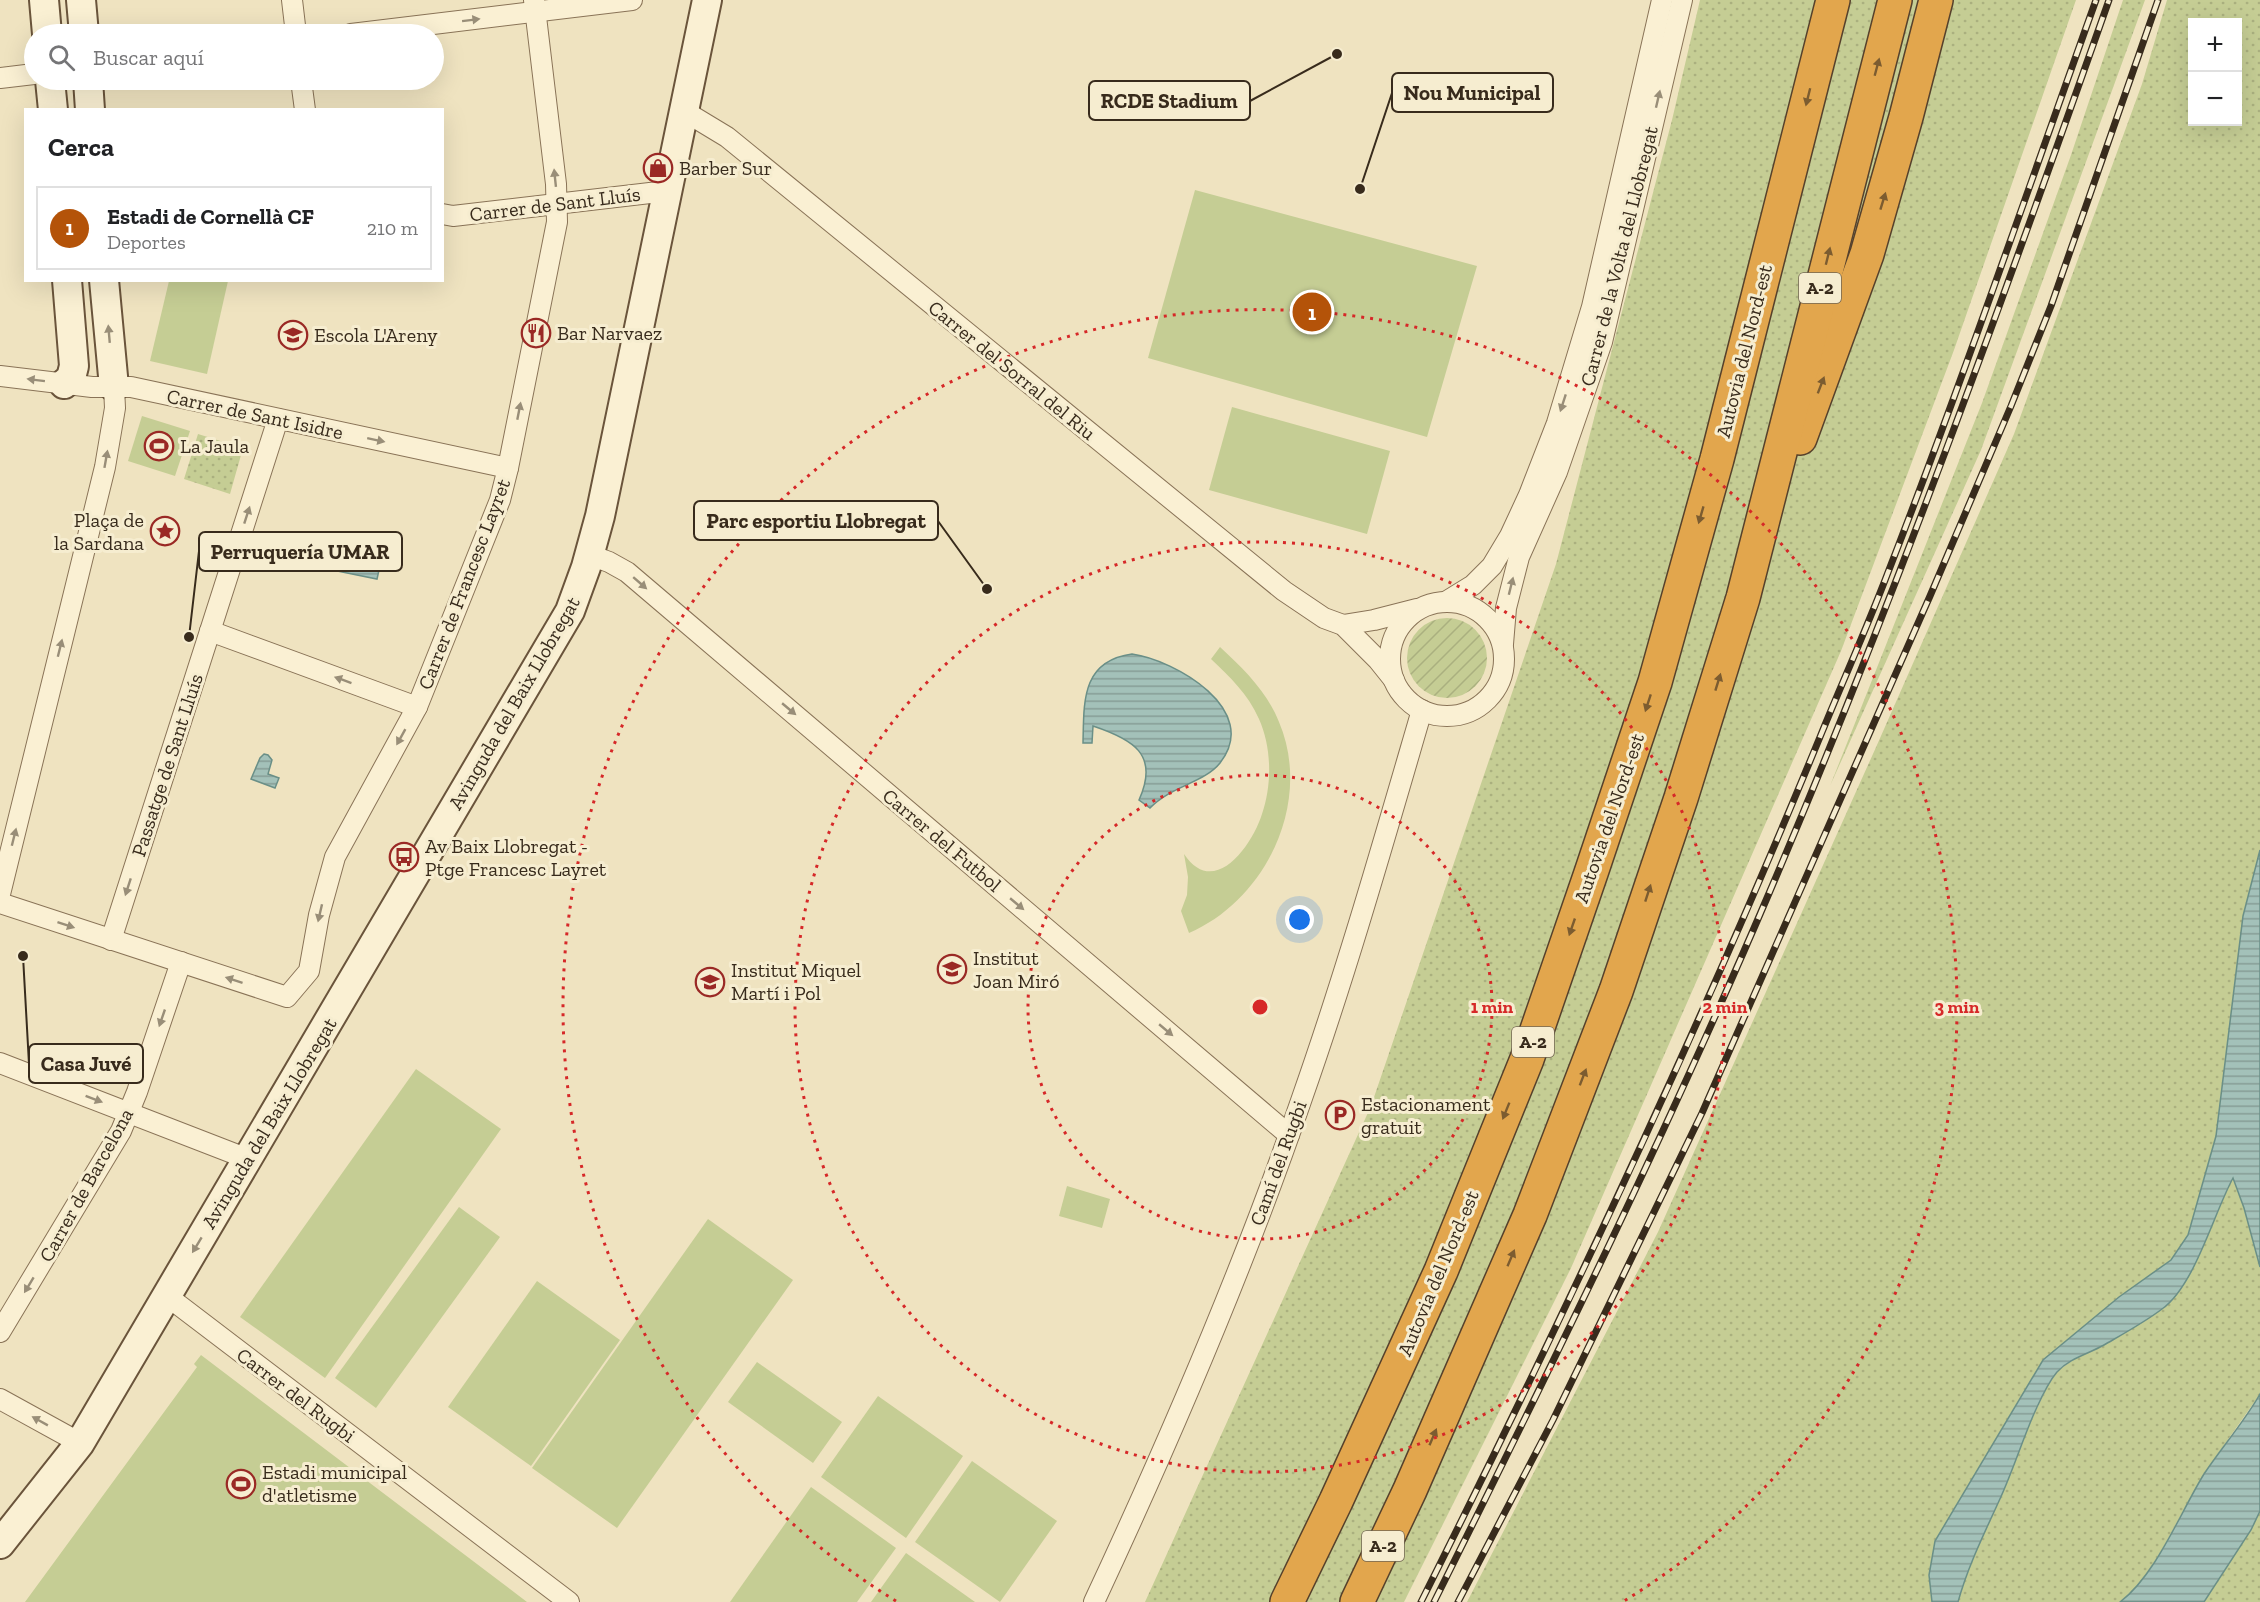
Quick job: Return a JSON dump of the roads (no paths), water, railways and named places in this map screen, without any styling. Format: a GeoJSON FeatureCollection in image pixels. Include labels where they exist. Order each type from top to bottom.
{"type":"FeatureCollection","features":[{"type":"Feature","properties":{"kind":"highway","name":"Autovia del Nord-est"},"geometry":{"type":"LineString","coordinates":[[1287,1602],[1336,1501],[1441,1271],[1527,1059],[1591,873],[1655,682],[1705,502],[1833,0]]}},
{"type":"Feature","properties":{"kind":"highway","name":"A-2"},"geometry":{"type":"LineString","coordinates":[[1357,1602],[1410,1490],[1530,1215],[1616,991],[1682,798],[1748,578],[1894,0]]}},
{"type":"Feature","properties":{"kind":"highway"},"geometry":{"type":"LineString","coordinates":[[1748,578],[1830,361],[1867,254],[1936,0]]}},
{"type":"Feature","properties":{"kind":"main road"},"geometry":{"type":"LineString","coordinates":[[44,0],[46,24]]}},
{"type":"Feature","properties":{"kind":"main road"},"geometry":{"type":"LineString","coordinates":[[81,0],[83,24]]}},
{"type":"Feature","properties":{"kind":"main road","name":"Avinguda del Baix Llobregat"},"geometry":{"type":"LineString","coordinates":[[0,1544],[80,1443],[570,611],[590,555],[600,516],[707,0]]}},
{"type":"Feature","properties":{"kind":"main road"},"geometry":{"type":"LineString","coordinates":[[51,90],[53,108]]}},
{"type":"Feature","properties":{"kind":"main road"},"geometry":{"type":"LineString","coordinates":[[89,90],[90,108]]}},
{"type":"Feature","properties":{"kind":"main road"},"geometry":{"type":"LineString","coordinates":[[64,384],[71,378],[74,366],[67,282]]}},
{"type":"Feature","properties":{"kind":"main road"},"geometry":{"type":"LineString","coordinates":[[104,282],[114,387]]}},
{"type":"Feature","properties":{"kind":"street"},"geometry":{"type":"LineString","coordinates":[[292,0],[295,24]]}},
{"type":"Feature","properties":{"kind":"street"},"geometry":{"type":"LineString","coordinates":[[417,24],[535,6],[632,0]]}},
{"type":"Feature","properties":{"kind":"street","name":"Carrer de la Volta del Llobregat"},"geometry":{"type":"LineString","coordinates":[[1446,601],[1473,585],[1492,566],[1510,536],[1529,495],[1557,423],[1592,307],[1662,0]]}},
{"type":"Feature","properties":{"kind":"street","name":"Carrer de la Volta del Llobregat"},"geometry":{"type":"LineString","coordinates":[[1503,644],[1506,608],[1519,557],[1564,454],[1602,342],[1682,0]]}},
{"type":"Feature","properties":{"kind":"street","name":"Carrer de Francesc Layret"},"geometry":{"type":"LineString","coordinates":[[181,962],[287,997],[309,971],[335,857],[417,707],[500,500],[557,222],[556,184],[535,6]]}},
{"type":"Feature","properties":{"kind":"street"},"geometry":{"type":"LineString","coordinates":[[0,78],[24,75]]}},
{"type":"Feature","properties":{"kind":"street"},"geometry":{"type":"LineString","coordinates":[[302,90],[304,108]]}},
{"type":"Feature","properties":{"kind":"street","name":"Carrer del Sorral del Riu"},"geometry":{"type":"LineString","coordinates":[[684,111],[731,140],[1284,591],[1324,618],[1343,625],[1378,660],[1394,680]]}},
{"type":"Feature","properties":{"kind":"street","name":"Carrer de Sant Lluís"},"geometry":{"type":"LineString","coordinates":[[444,214],[453,216],[667,191]]}},
{"type":"Feature","properties":{"kind":"street","name":"Carrer de Sant Isidre"},"geometry":{"type":"LineString","coordinates":[[0,376],[64,384],[131,387],[508,468]]}},
{"type":"Feature","properties":{"kind":"street"},"geometry":{"type":"LineString","coordinates":[[0,894],[105,467],[115,408],[114,387]]}},
{"type":"Feature","properties":{"kind":"street","name":"Passatge de Sant Lluís"},"geometry":{"type":"LineString","coordinates":[[111,939],[278,419]]}},
{"type":"Feature","properties":{"kind":"street","name":"Carrer del Futbol"},"geometry":{"type":"LineString","coordinates":[[590,555],[627,572],[1289,1135]]}},
{"type":"Feature","properties":{"kind":"street"},"geometry":{"type":"LineString","coordinates":[[1343,625],[1374,620],[1419,608],[1446,601],[1466,605],[1483,614],[1495,627],[1503,644],[1505,664],[1503,674],[1494,691],[1470,711],[1454,716],[1437,715],[1422,710],[1407,699],[1394,680],[1390,656],[1394,638],[1404,621],[1419,608]]}},
{"type":"Feature","properties":{"kind":"street"},"geometry":{"type":"LineString","coordinates":[[210,631],[417,707]]}},
{"type":"Feature","properties":{"kind":"street","name":"Camí del Rugbi"},"geometry":{"type":"LineString","coordinates":[[1094,1602],[1184,1403],[1289,1135],[1361,918],[1422,710]]}},
{"type":"Feature","properties":{"kind":"street"},"geometry":{"type":"LineString","coordinates":[[0,903],[181,962]]}},
{"type":"Feature","properties":{"kind":"street","name":"Carrer de Barcelona"},"geometry":{"type":"LineString","coordinates":[[0,1332],[121,1131],[181,962]]}},
{"type":"Feature","properties":{"kind":"street"},"geometry":{"type":"LineString","coordinates":[[0,1063],[249,1159]]}},
{"type":"Feature","properties":{"kind":"street","name":"Carrer del Rugbi"},"geometry":{"type":"LineString","coordinates":[[167,1296],[569,1602]]}},
{"type":"Feature","properties":{"kind":"street"},"geometry":{"type":"LineString","coordinates":[[0,1398],[80,1443]]}},
{"type":"Feature","properties":{"kind":"water"},"geometry":{"type":"Polygon","coordinates":[[[336,552],[381,561],[377,579],[332,570],[336,552]]]}},
{"type":"Feature","properties":{"kind":"water"},"geometry":{"type":"Polygon","coordinates":[[[1132,654],[1150,658],[1190,677],[1208,691],[1222,707],[1230,724],[1230,743],[1220,763],[1213,770],[1168,794],[1150,808],[1139,800],[1145,784],[1146,771],[1139,751],[1120,737],[1093,726],[1092,743],[1083,743],[1085,699],[1094,674],[1115,658],[1132,654]]]}},
{"type":"Feature","properties":{"kind":"water"},"geometry":{"type":"Polygon","coordinates":[[[264,754],[272,760],[268,774],[279,778],[275,788],[251,779],[264,754]]]}},
{"type":"Feature","properties":{"kind":"water"},"geometry":{"type":"Polygon","coordinates":[[[2260,850],[2260,1267],[2244,1208],[2233,1178],[2194,1267],[2174,1298],[2141,1323],[2068,1363],[2053,1377],[2033,1416],[2004,1490],[1971,1563],[1958,1602],[1932,1602],[1929,1575],[1935,1541],[2043,1360],[2119,1297],[2171,1260],[2188,1235],[2216,1136],[2243,916],[2260,850]]]}},
{"type":"Feature","properties":{"kind":"water"},"geometry":{"type":"Polygon","coordinates":[[[2260,1394],[2260,1511],[2251,1530],[2204,1602],[2120,1602],[2145,1576],[2156,1560],[2204,1474],[2260,1394]]]}},
{"type":"Feature","properties":{"kind":"railway"},"geometry":{"type":"LineString","coordinates":[[1421,1602],[1578,1281],[1678,1065],[1774,847],[1871,616],[1914,504],[2096,0]]}},
{"type":"Feature","properties":{"kind":"railway"},"geometry":{"type":"LineString","coordinates":[[1434,1602],[1565,1337],[1649,1160],[1770,891],[1861,670],[1947,448],[2109,0]]}},
{"type":"Feature","properties":{"kind":"railway"},"geometry":{"type":"LineString","coordinates":[[1458,1602],[1553,1420],[1702,1113],[1930,596],[2051,306],[2158,0]]}},
{"type":"Feature","properties":{"kind":"place","name":"RCDE Stadium"},"geometry":{"type":"Point","coordinates":[1337,54]}},
{"type":"Feature","properties":{"kind":"place","name":"Barber Sur"},"geometry":{"type":"Point","coordinates":[658,168]}},
{"type":"Feature","properties":{"kind":"place","name":"Nou Municipal"},"geometry":{"type":"Point","coordinates":[1360,189]}},
{"type":"Feature","properties":{"kind":"place","name":"Estadi de Cornellà CF"},"geometry":{"type":"Point","coordinates":[1312,312]}},
{"type":"Feature","properties":{"kind":"place","name":"Bar Narvaez"},"geometry":{"type":"Point","coordinates":[536,333]}},
{"type":"Feature","properties":{"kind":"place","name":"Escola L'Areny"},"geometry":{"type":"Point","coordinates":[293,335]}},
{"type":"Feature","properties":{"kind":"place","name":"La Jaula"},"geometry":{"type":"Point","coordinates":[159,446]}},
{"type":"Feature","properties":{"kind":"place","name":"Plaça de la Sardana"},"geometry":{"type":"Point","coordinates":[165,531]}},
{"type":"Feature","properties":{"kind":"place","name":"Parc esportiu Llobregat"},"geometry":{"type":"Point","coordinates":[987,589]}},
{"type":"Feature","properties":{"kind":"place","name":"Perruquería UMAR"},"geometry":{"type":"Point","coordinates":[189,637]}},
{"type":"Feature","properties":{"kind":"place","name":"Av Baix Llobregat - Ptge Francesc Layret"},"geometry":{"type":"Point","coordinates":[404,857]}},
{"type":"Feature","properties":{"kind":"place","name":"Casa Juvé"},"geometry":{"type":"Point","coordinates":[23,956]}},
{"type":"Feature","properties":{"kind":"place","name":"Institut Joan Miró"},"geometry":{"type":"Point","coordinates":[952,969]}},
{"type":"Feature","properties":{"kind":"place","name":"Institut Miquel Martí i Pol"},"geometry":{"type":"Point","coordinates":[710,982]}},
{"type":"Feature","properties":{"kind":"place","name":"Estacionament gratuit"},"geometry":{"type":"Point","coordinates":[1340,1115]}},
{"type":"Feature","properties":{"kind":"place","name":"Estadi municipal d'atletisme"},"geometry":{"type":"Point","coordinates":[241,1484]}}]}
